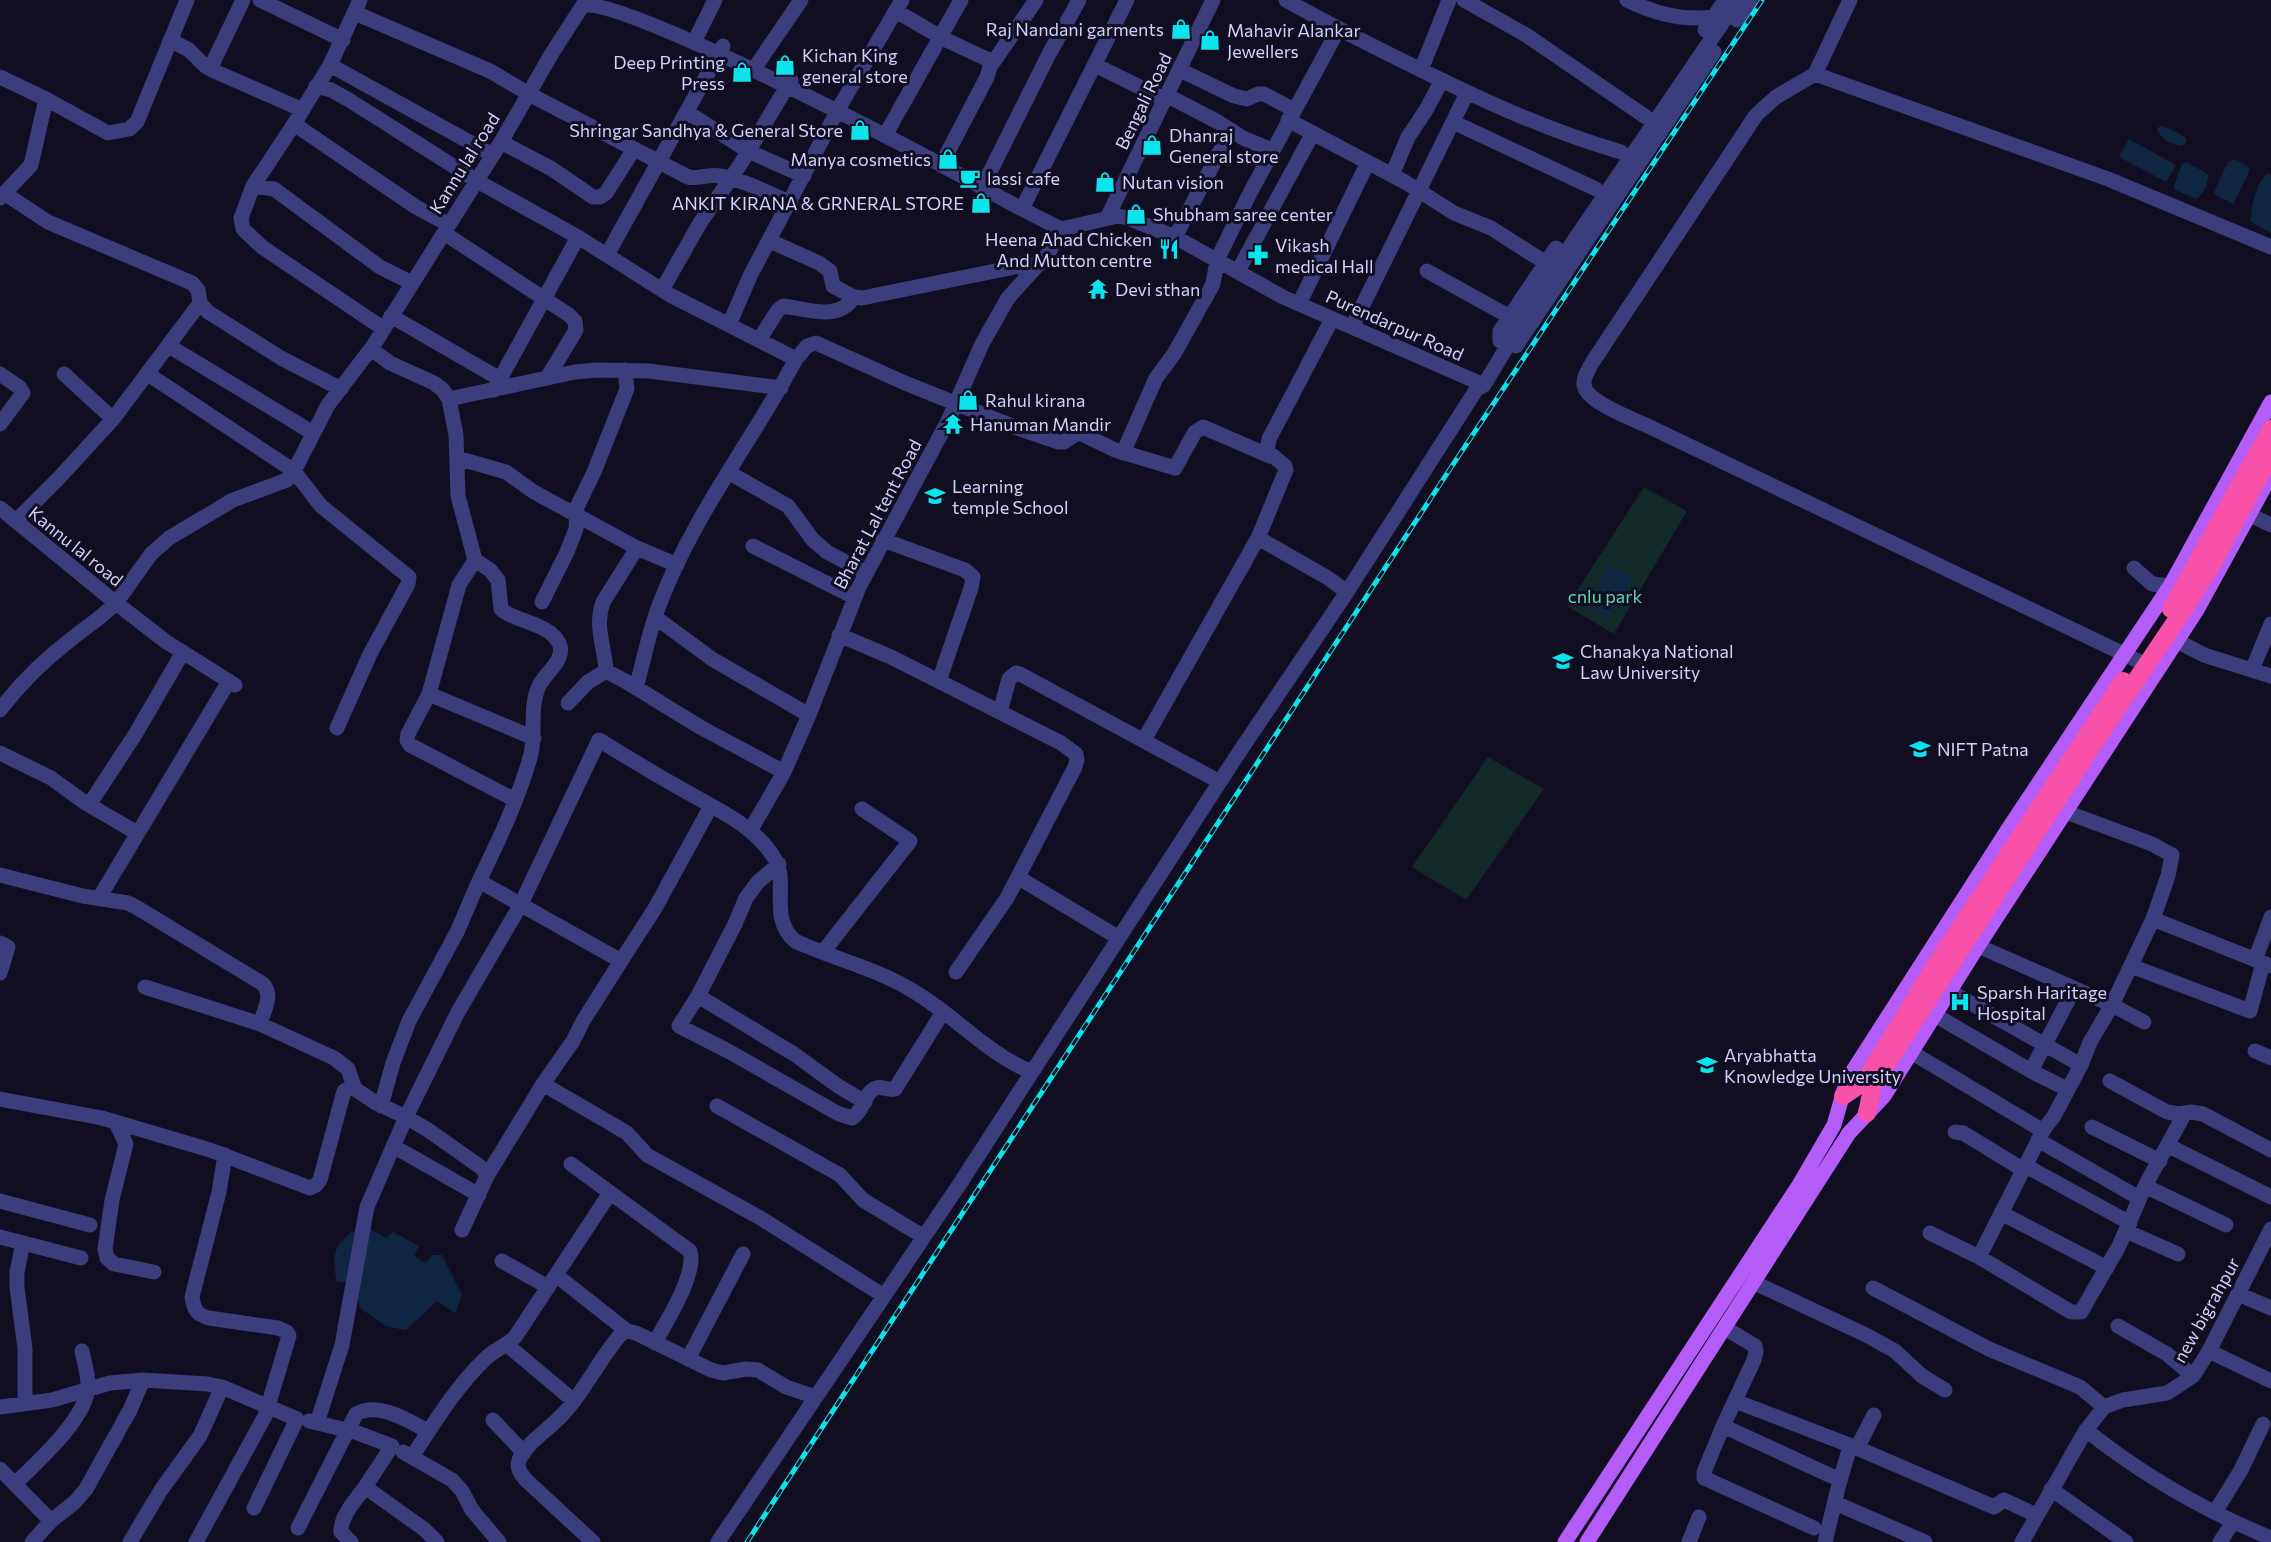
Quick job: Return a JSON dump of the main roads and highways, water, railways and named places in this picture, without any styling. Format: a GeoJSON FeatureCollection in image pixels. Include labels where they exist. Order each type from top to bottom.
{"type":"FeatureCollection","features":[{"type":"Feature","properties":{"kind":"highway"},"geometry":{"type":"LineString","coordinates":[[1867,1113],[1869,1083],[1935,966],[2171,609],[2271,429]]}},
{"type":"Feature","properties":{"kind":"highway"},"geometry":{"type":"LineString","coordinates":[[1842,1096],[1869,1083],[2186,606],[2210,568],[2271,455]]}},
{"type":"Feature","properties":{"kind":"main road"},"geometry":{"type":"LineString","coordinates":[[1587,1542],[1725,1328],[1746,1280],[1834,1125],[1847,1080],[2012,822],[2170,586],[2271,402]]}},
{"type":"Feature","properties":{"kind":"main road"},"geometry":{"type":"LineString","coordinates":[[1565,1542],[1644,1422],[1849,1133],[1884,1096],[1978,946],[2198,610],[2271,475]]}},
{"type":"Feature","properties":{"kind":"main road"},"geometry":{"type":"LineString","coordinates":[[1834,1125],[1849,1133]]}},
{"type":"Feature","properties":{"kind":"main road"},"geometry":{"type":"LineString","coordinates":[[1644,1422],[1659,1432]]}},
{"type":"Feature","properties":{"kind":"water"},"geometry":{"type":"Polygon","coordinates":[[[2160,126],[2183,136],[2186,138],[2186,143],[2182,146],[2167,141],[2157,129],[2160,126]]]}},
{"type":"Feature","properties":{"kind":"water"},"geometry":{"type":"Polygon","coordinates":[[[2129,139],[2176,165],[2166,182],[2119,157],[2129,139]]]}},
{"type":"Feature","properties":{"kind":"water"},"geometry":{"type":"Polygon","coordinates":[[[2234,159],[2249,167],[2249,172],[2233,204],[2214,192],[2228,162],[2234,159]]]}},
{"type":"Feature","properties":{"kind":"water"},"geometry":{"type":"Polygon","coordinates":[[[2186,162],[2208,174],[2205,188],[2196,199],[2175,190],[2174,186],[2182,164],[2186,162]]]}},
{"type":"Feature","properties":{"kind":"water"},"geometry":{"type":"Polygon","coordinates":[[[2268,173],[2271,175],[2271,233],[2251,222],[2255,195],[2260,182],[2268,173]]]}},
{"type":"Feature","properties":{"kind":"water"},"geometry":{"type":"Polygon","coordinates":[[[1609,565],[1633,578],[1609,619],[1589,607],[1609,565]]]}},
{"type":"Feature","properties":{"kind":"water"},"geometry":{"type":"Polygon","coordinates":[[[365,1226],[386,1238],[393,1232],[419,1246],[414,1256],[426,1263],[432,1255],[442,1255],[462,1295],[455,1313],[437,1301],[406,1330],[388,1327],[361,1309],[349,1282],[337,1282],[334,1262],[337,1247],[342,1241],[365,1226]]]}},
{"type":"Feature","properties":{"kind":"railway"},"geometry":{"type":"LineString","coordinates":[[747,1542],[1450,469],[1762,0]]}},
{"type":"Feature","properties":{"kind":"place","name":"Raj Nandani garments"},"geometry":{"type":"Point","coordinates":[1181,29]}},
{"type":"Feature","properties":{"kind":"place","name":"Mahavir Alankar Jewellers"},"geometry":{"type":"Point","coordinates":[1210,40]}},
{"type":"Feature","properties":{"kind":"place","name":"Kichan King general store"},"geometry":{"type":"Point","coordinates":[785,65]}},
{"type":"Feature","properties":{"kind":"place","name":"Deep Printing Press"},"geometry":{"type":"Point","coordinates":[742,72]}},
{"type":"Feature","properties":{"kind":"place","name":"Shringar Sandhya & General Store"},"geometry":{"type":"Point","coordinates":[860,130]}},
{"type":"Feature","properties":{"kind":"place","name":"Dhanraj General store"},"geometry":{"type":"Point","coordinates":[1152,145]}},
{"type":"Feature","properties":{"kind":"place","name":"Manya cosmetics"},"geometry":{"type":"Point","coordinates":[948,159]}},
{"type":"Feature","properties":{"kind":"place","name":"lassi cafe"},"geometry":{"type":"Point","coordinates":[970,178]}},
{"type":"Feature","properties":{"kind":"place","name":"Nutan vision"},"geometry":{"type":"Point","coordinates":[1105,182]}},
{"type":"Feature","properties":{"kind":"place","name":"ANKIT KIRANA & GRNERAL STORE"},"geometry":{"type":"Point","coordinates":[981,203]}},
{"type":"Feature","properties":{"kind":"place","name":"Shubham saree center"},"geometry":{"type":"Point","coordinates":[1136,214]}},
{"type":"Feature","properties":{"kind":"place","name":"Heena Ahad Chicken And Mutton centre"},"geometry":{"type":"Point","coordinates":[1169,249]}},
{"type":"Feature","properties":{"kind":"place","name":"Vikash medical Hall"},"geometry":{"type":"Point","coordinates":[1258,255]}},
{"type":"Feature","properties":{"kind":"place","name":"Devi sthan"},"geometry":{"type":"Point","coordinates":[1098,289]}},
{"type":"Feature","properties":{"kind":"place","name":"Rahul kirana"},"geometry":{"type":"Point","coordinates":[968,400]}},
{"type":"Feature","properties":{"kind":"place","name":"Hanuman Mandir"},"geometry":{"type":"Point","coordinates":[953,424]}},
{"type":"Feature","properties":{"kind":"place","name":"Learning temple School"},"geometry":{"type":"Point","coordinates":[935,496]}},
{"type":"Feature","properties":{"kind":"place","name":"Chanakya National Law University"},"geometry":{"type":"Point","coordinates":[1563,661]}},
{"type":"Feature","properties":{"kind":"place","name":"NIFT Patna"},"geometry":{"type":"Point","coordinates":[1920,749]}},
{"type":"Feature","properties":{"kind":"place","name":"Sparsh Haritage Hospital"},"geometry":{"type":"Point","coordinates":[1960,1002]}},
{"type":"Feature","properties":{"kind":"place","name":"Aryabhatta Knowledge University"},"geometry":{"type":"Point","coordinates":[1707,1065]}},
{"type":"Feature","properties":{"kind":"park label","name":"cnlu park"},"geometry":{"type":"Point","coordinates":[1605,596]}}]}
